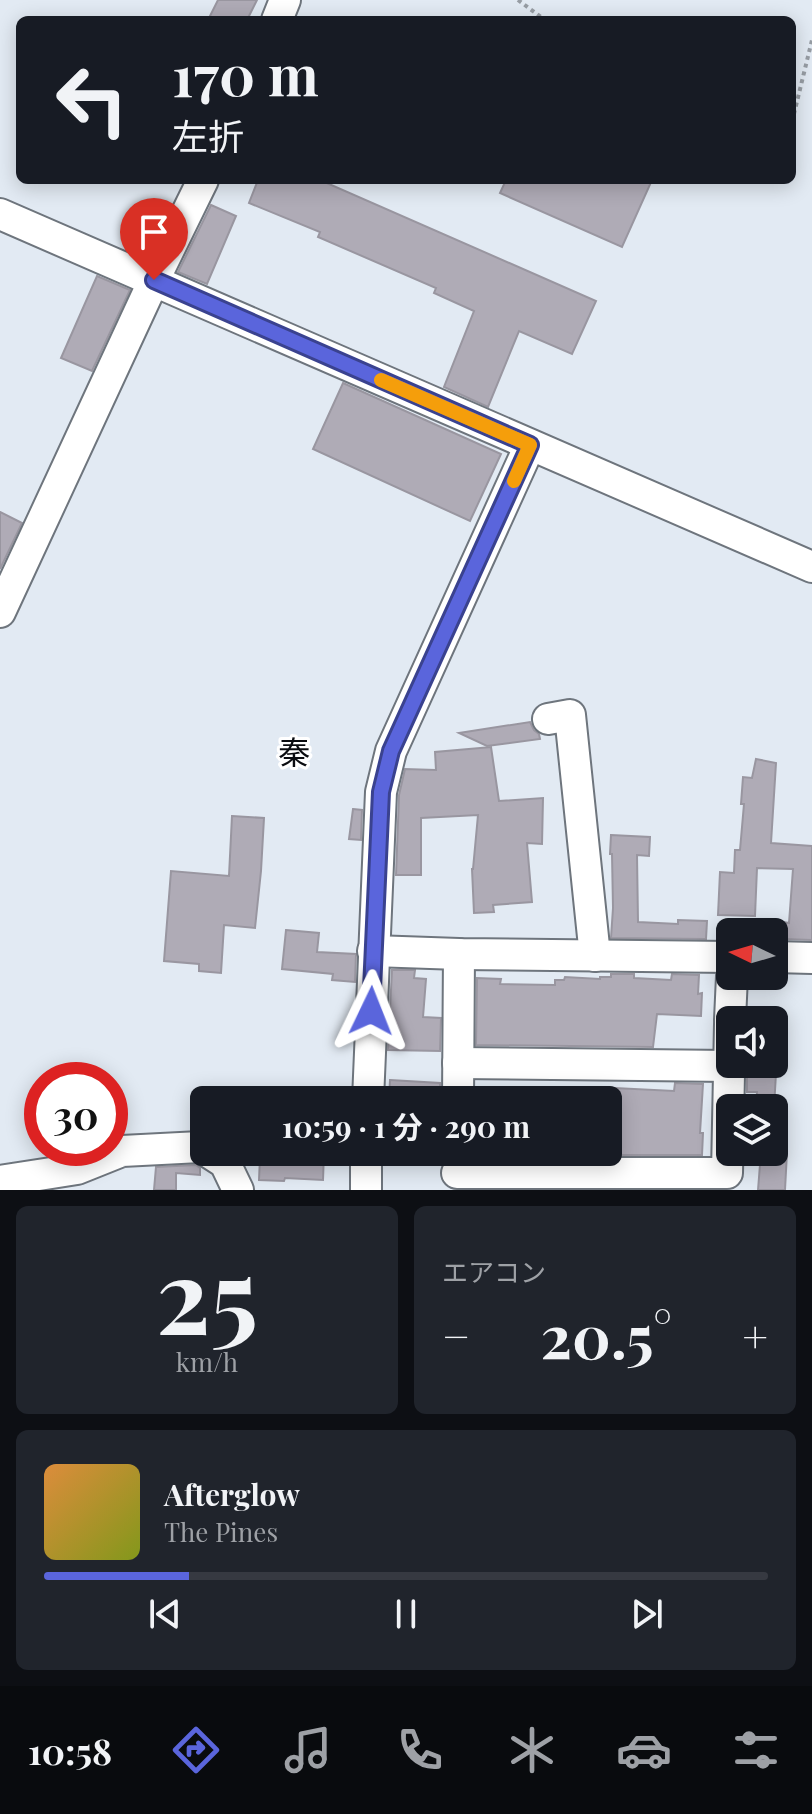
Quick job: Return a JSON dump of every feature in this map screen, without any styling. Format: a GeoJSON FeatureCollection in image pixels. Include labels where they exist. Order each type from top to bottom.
{"type":"FeatureCollection","features":[{"type":"Feature","properties":{"kind":"street"},"geometry":{"type":"LineString","coordinates":[[0,612],[201,184]]}},
{"type":"Feature","properties":{"kind":"street"},"geometry":{"type":"LineString","coordinates":[[0,214],[812,567]]}},
{"type":"Feature","properties":{"kind":"street"},"geometry":{"type":"LineString","coordinates":[[368,1086],[381,792],[391,751],[530,445]]}},
{"type":"Feature","properties":{"kind":"street"},"geometry":{"type":"LineString","coordinates":[[548,719],[570,715],[595,956]]}},
{"type":"Feature","properties":{"kind":"street"},"geometry":{"type":"LineString","coordinates":[[373,951],[716,957]]}},
{"type":"Feature","properties":{"kind":"street"},"geometry":{"type":"LineString","coordinates":[[458,1086],[459,954]]}},
{"type":"Feature","properties":{"kind":"street"},"geometry":{"type":"LineString","coordinates":[[788,957],[812,958]]}},
{"type":"Feature","properties":{"kind":"street"},"geometry":{"type":"LineString","coordinates":[[458,1063],[716,1066]]}},
{"type":"Feature","properties":{"kind":"street"},"geometry":{"type":"LineString","coordinates":[[457,1172],[727,1173],[729,1078]]}},
{"type":"Feature","properties":{"kind":"street"},"geometry":{"type":"LineString","coordinates":[[0,1181],[77,1169],[122,1151],[190,1148]]}},
{"type":"Feature","properties":{"kind":"street"},"geometry":{"type":"LineString","coordinates":[[226,1166],[238,1190]]}},
{"type":"Feature","properties":{"kind":"street"},"geometry":{"type":"LineString","coordinates":[[366,1166],[366,1190]]}},
{"type":"Feature","properties":{"kind":"path"},"geometry":{"type":"LineString","coordinates":[[518,0],[540,16]]}},
{"type":"Feature","properties":{"kind":"path"},"geometry":{"type":"LineString","coordinates":[[796,106],[812,40]]}},
{"type":"Feature","properties":{"kind":"building"},"geometry":{"type":"Polygon","coordinates":[[[218,0],[257,0],[249,16],[210,16],[218,0]]]}},
{"type":"Feature","properties":{"kind":"building"},"geometry":{"type":"Polygon","coordinates":[[[256,184],[329,184],[596,301],[572,354],[519,331],[488,407],[444,387],[474,311],[434,293],[436,288],[318,237],[320,232],[249,203],[256,184]]]}},
{"type":"Feature","properties":{"kind":"building"},"geometry":{"type":"Polygon","coordinates":[[[504,184],[650,184],[622,247],[500,193],[504,184]]]}},
{"type":"Feature","properties":{"kind":"building"},"geometry":{"type":"Polygon","coordinates":[[[211,205],[236,216],[207,284],[178,272],[211,205]]]}},
{"type":"Feature","properties":{"kind":"building"},"geometry":{"type":"Polygon","coordinates":[[[97,276],[130,290],[92,371],[61,358],[97,276]]]}},
{"type":"Feature","properties":{"kind":"building"},"geometry":{"type":"Polygon","coordinates":[[[343,383],[501,454],[470,521],[313,449],[343,383]]]}},
{"type":"Feature","properties":{"kind":"building"},"geometry":{"type":"Polygon","coordinates":[[[0,512],[22,523],[0,569],[0,512]]]}},
{"type":"Feature","properties":{"kind":"building"},"geometry":{"type":"Polygon","coordinates":[[[530,722],[540,739],[487,746],[459,733],[530,722]]]}},
{"type":"Feature","properties":{"kind":"building"},"geometry":{"type":"Polygon","coordinates":[[[491,747],[499,801],[543,798],[542,844],[527,843],[532,902],[493,905],[494,912],[474,913],[472,869],[478,815],[421,818],[421,875],[396,875],[399,795],[405,769],[436,770],[435,752],[491,747]]]}},
{"type":"Feature","properties":{"kind":"building"},"geometry":{"type":"Polygon","coordinates":[[[756,759],[776,763],[771,843],[812,846],[812,940],[788,939],[793,869],[757,868],[755,916],[718,915],[720,872],[734,873],[735,850],[740,850],[743,777],[752,778],[756,759]]]}},
{"type":"Feature","properties":{"kind":"building"},"geometry":{"type":"Polygon","coordinates":[[[353,809],[362,810],[361,840],[349,839],[353,809]]]}},
{"type":"Feature","properties":{"kind":"building"},"geometry":{"type":"Polygon","coordinates":[[[232,816],[264,818],[255,928],[224,925],[221,973],[199,971],[199,964],[164,961],[171,871],[229,876],[232,816]]]}},
{"type":"Feature","properties":{"kind":"building"},"geometry":{"type":"Polygon","coordinates":[[[611,835],[650,837],[649,856],[637,855],[638,922],[678,924],[678,920],[707,921],[706,939],[611,938],[611,835]]]}},
{"type":"Feature","properties":{"kind":"building"},"geometry":{"type":"Polygon","coordinates":[[[286,930],[319,933],[317,952],[356,954],[355,982],[332,980],[333,974],[282,969],[286,930]]]}},
{"type":"Feature","properties":{"kind":"building"},"geometry":{"type":"Polygon","coordinates":[[[392,970],[415,970],[414,978],[426,979],[423,1017],[441,1018],[440,1051],[388,1050],[392,970]]]}},
{"type":"Feature","properties":{"kind":"building"},"geometry":{"type":"Polygon","coordinates":[[[611,974],[671,980],[672,974],[699,975],[701,1016],[657,1014],[653,1047],[476,1045],[477,978],[501,979],[500,984],[555,985],[555,980],[564,980],[565,977],[600,979],[611,977],[611,974]]]}},
{"type":"Feature","properties":{"kind":"building"},"geometry":{"type":"Polygon","coordinates":[[[747,1078],[776,1078],[775,1094],[747,1092],[747,1078]]]}},
{"type":"Feature","properties":{"kind":"building"},"geometry":{"type":"Polygon","coordinates":[[[390,1080],[440,1083],[440,1086],[390,1086],[390,1080]]]}},
{"type":"Feature","properties":{"kind":"building"},"geometry":{"type":"Polygon","coordinates":[[[675,1083],[703,1084],[702,1155],[622,1155],[622,1088],[674,1091],[675,1083]]]}},
{"type":"Feature","properties":{"kind":"building"},"geometry":{"type":"Polygon","coordinates":[[[197,1166],[200,1175],[176,1173],[176,1190],[154,1190],[156,1167],[197,1166]]]}},
{"type":"Feature","properties":{"kind":"building"},"geometry":{"type":"Polygon","coordinates":[[[260,1166],[324,1166],[323,1180],[259,1180],[260,1166]]]}},
{"type":"Feature","properties":{"kind":"building"},"geometry":{"type":"Polygon","coordinates":[[[760,1166],[786,1166],[785,1190],[758,1190],[760,1166]]]}},
{"type":"Feature","properties":{"kind":"slow traffic"},"geometry":{"type":"LineString","coordinates":[[381,380],[530,445],[514,481]]}},
{"type":"Feature","properties":{"kind":"district","name":"秦"},"geometry":{"type":"Point","coordinates":[294,750]}},
{"type":"Feature","properties":{"kind":"route"},"geometry":{"type":"LineString","coordinates":[[154,280],[530,445],[391,751],[381,792],[371,1011]]}}]}
